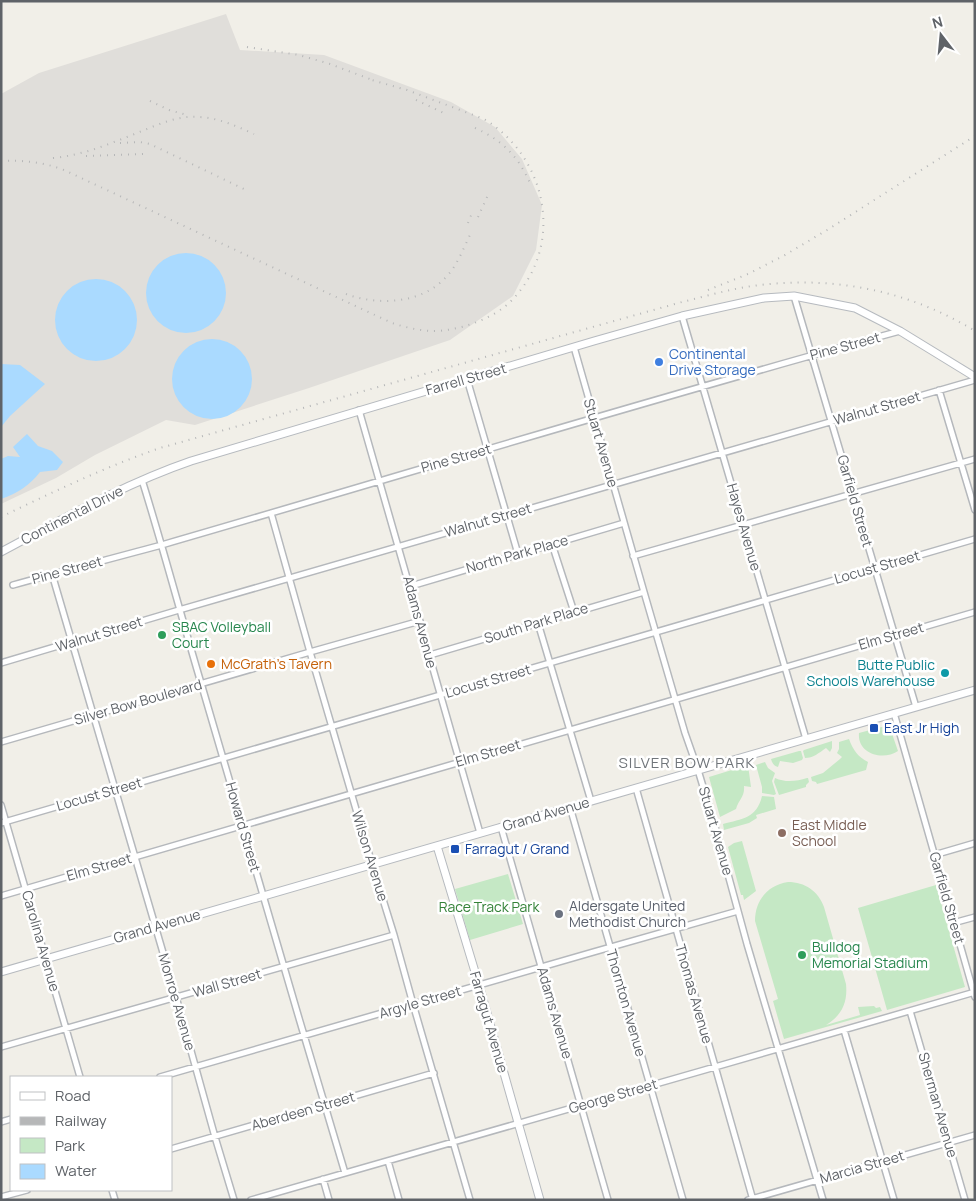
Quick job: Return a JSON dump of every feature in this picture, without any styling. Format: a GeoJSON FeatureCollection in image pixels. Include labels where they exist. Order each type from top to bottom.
{"type":"FeatureCollection","features":[{"type":"Feature","properties":{"kind":"main road","name":"Farrell Street"},"geometry":{"type":"LineString","coordinates":[[142,480],[217,452],[682,316],[764,298],[794,296]]}},
{"type":"Feature","properties":{"kind":"main road"},"geometry":{"type":"LineString","coordinates":[[794,296],[855,308],[900,332],[975,378]]}},
{"type":"Feature","properties":{"kind":"main road","name":"Continental Drive"},"geometry":{"type":"LineString","coordinates":[[1,552],[142,480]]}},
{"type":"Feature","properties":{"kind":"main road","name":"Grand Avenue"},"geometry":{"type":"LineString","coordinates":[[1,972],[975,690]]}},
{"type":"Feature","properties":{"kind":"main road","name":"Farragut Avenue"},"geometry":{"type":"LineString","coordinates":[[437,846],[540,1200]]}},
{"type":"Feature","properties":{"kind":"street","name":"Garfield Street"},"geometry":{"type":"LineString","coordinates":[[794,296],[916,707]]}},
{"type":"Feature","properties":{"kind":"street","name":"Hayes Avenue"},"geometry":{"type":"LineString","coordinates":[[682,316],[806,739]]}},
{"type":"Feature","properties":{"kind":"street","name":"Pine Street"},"geometry":{"type":"LineString","coordinates":[[13,585],[271,513],[812,355],[900,332]]}},
{"type":"Feature","properties":{"kind":"street","name":"Stuart Avenue"},"geometry":{"type":"LineString","coordinates":[[574,347],[655,632],[720,842],[738,910],[823,1200]]}},
{"type":"Feature","properties":{"kind":"street","name":"Walnut Street"},"geometry":{"type":"LineString","coordinates":[[1,663],[975,378]]}},
{"type":"Feature","properties":{"kind":"street"},"geometry":{"type":"LineString","coordinates":[[467,379],[518,554]]}},
{"type":"Feature","properties":{"kind":"street"},"geometry":{"type":"LineString","coordinates":[[939,390],[975,510]]}},
{"type":"Feature","properties":{"kind":"street","name":"Adams Avenue"},"geometry":{"type":"LineString","coordinates":[[359,410],[411,586],[480,833]]}},
{"type":"Feature","properties":{"kind":"street"},"geometry":{"type":"LineString","coordinates":[[633,556],[975,459]]}},
{"type":"Feature","properties":{"kind":"street","name":"Howard Street"},"geometry":{"type":"LineString","coordinates":[[142,480],[345,1173]]}},
{"type":"Feature","properties":{"kind":"street","name":"Wilson Avenue"},"geometry":{"type":"LineString","coordinates":[[271,513],[470,1200]]}},
{"type":"Feature","properties":{"kind":"street","name":"North Park Place"},"geometry":{"type":"LineString","coordinates":[[411,586],[624,523]]}},
{"type":"Feature","properties":{"kind":"street","name":"Locust Street"},"geometry":{"type":"LineString","coordinates":[[4,822],[975,539]]}},
{"type":"Feature","properties":{"kind":"street"},"geometry":{"type":"LineString","coordinates":[[552,544],[574,612]]}},
{"type":"Feature","properties":{"kind":"street","name":"Monroe Avenue"},"geometry":{"type":"LineString","coordinates":[[52,574],[234,1200]]}},
{"type":"Feature","properties":{"kind":"street","name":"South Park Place"},"geometry":{"type":"LineString","coordinates":[[430,655],[644,592]]}},
{"type":"Feature","properties":{"kind":"street","name":"Elm Street"},"geometry":{"type":"LineString","coordinates":[[1,896],[975,612]]}},
{"type":"Feature","properties":{"kind":"street","name":"Silver Bow Boulevard"},"geometry":{"type":"LineString","coordinates":[[1,742],[420,621]]}},
{"type":"Feature","properties":{"kind":"street"},"geometry":{"type":"LineString","coordinates":[[538,623],[591,801]]}},
{"type":"Feature","properties":{"kind":"street","name":"Garfield Street"},"geometry":{"type":"LineString","coordinates":[[894,713],[974,994]]}},
{"type":"Feature","properties":{"kind":"street","name":"Thomas Avenue"},"geometry":{"type":"LineString","coordinates":[[636,788],[716,1067],[751,1199]]}},
{"type":"Feature","properties":{"kind":"street","name":"Carolina Avenue"},"geometry":{"type":"LineString","coordinates":[[1,805],[4,822],[26,889],[80,1076]]}},
{"type":"Feature","properties":{"kind":"street","name":"Thornton Avenue"},"geometry":{"type":"LineString","coordinates":[[570,807],[683,1200]]}},
{"type":"Feature","properties":{"kind":"street","name":"Adams Avenue"},"geometry":{"type":"LineString","coordinates":[[501,827],[608,1200]]}},
{"type":"Feature","properties":{"kind":"street"},"geometry":{"type":"LineString","coordinates":[[934,855],[975,843]]}},
{"type":"Feature","properties":{"kind":"street","name":"Argyle Street"},"geometry":{"type":"LineString","coordinates":[[164,1076],[738,910]]}},
{"type":"Feature","properties":{"kind":"street"},"geometry":{"type":"LineString","coordinates":[[953,923],[975,916]]}},
{"type":"Feature","properties":{"kind":"street","name":"Wall Street"},"geometry":{"type":"LineString","coordinates":[[1,1047],[394,935]]}},
{"type":"Feature","properties":{"kind":"street","name":"George Street"},"geometry":{"type":"LineString","coordinates":[[255,1199],[974,994]]}},
{"type":"Feature","properties":{"kind":"street","name":"Sherman Avenue"},"geometry":{"type":"LineString","coordinates":[[910,1011],[965,1200]]}},
{"type":"Feature","properties":{"kind":"street"},"geometry":{"type":"LineString","coordinates":[[844,1030],[894,1200]]}},
{"type":"Feature","properties":{"kind":"street","name":"Aberdeen Street"},"geometry":{"type":"LineString","coordinates":[[172,1149],[434,1074]]}},
{"type":"Feature","properties":{"kind":"street","name":"Marcia Street"},"geometry":{"type":"LineString","coordinates":[[751,1199],[975,1135]]}},
{"type":"Feature","properties":{"kind":"street"},"geometry":{"type":"LineString","coordinates":[[388,1161],[399,1200]]}},
{"type":"Feature","properties":{"kind":"street"},"geometry":{"type":"LineString","coordinates":[[323,1179],[329,1200]]}},
{"type":"Feature","properties":{"kind":"street"},"geometry":{"type":"LineString","coordinates":[[1,1197],[23,1191]]}},
{"type":"Feature","properties":{"kind":"shaded area"},"geometry":{"type":"Polygon","coordinates":[[[226,14],[240,50],[324,55],[451,102],[495,127],[522,159],[542,205],[536,250],[513,296],[450,340],[195,425],[166,420],[95,455],[56,478],[1,504],[1,94],[39,73],[226,14]]]}},
{"type":"Feature","properties":{"kind":"green space"},"geometry":{"type":"Polygon","coordinates":[[[889,725],[898,751],[892,754],[879,755],[872,754],[862,746],[859,740],[859,733],[889,725]]]}},
{"type":"Feature","properties":{"kind":"green space"},"geometry":{"type":"Polygon","coordinates":[[[849,739],[856,753],[868,762],[866,770],[817,784],[812,781],[811,777],[823,773],[842,757],[837,753],[839,742],[849,739]]]}},
{"type":"Feature","properties":{"kind":"green space"},"geometry":{"type":"Polygon","coordinates":[[[832,741],[830,752],[826,748],[813,756],[805,758],[804,750],[832,741]]]}},
{"type":"Feature","properties":{"kind":"green space"},"geometry":{"type":"Polygon","coordinates":[[[801,751],[802,760],[793,763],[780,761],[778,767],[771,760],[771,759],[801,751]]]}},
{"type":"Feature","properties":{"kind":"green space"},"geometry":{"type":"Polygon","coordinates":[[[765,762],[768,768],[775,773],[772,781],[776,794],[774,795],[762,793],[756,765],[765,762]]]}},
{"type":"Feature","properties":{"kind":"green space"},"geometry":{"type":"Polygon","coordinates":[[[748,765],[751,787],[744,786],[743,795],[736,809],[720,817],[709,777],[748,765]]]}},
{"type":"Feature","properties":{"kind":"green space"},"geometry":{"type":"Polygon","coordinates":[[[775,778],[791,781],[808,778],[809,782],[806,787],[779,795],[774,782],[775,778]]]}},
{"type":"Feature","properties":{"kind":"green space"},"geometry":{"type":"Polygon","coordinates":[[[762,796],[774,797],[776,809],[756,815],[757,818],[749,823],[724,830],[723,824],[742,819],[752,813],[760,803],[762,796]]]}},
{"type":"Feature","properties":{"kind":"green space"},"geometry":{"type":"Polygon","coordinates":[[[742,841],[756,891],[744,900],[728,847],[742,841]]]}},
{"type":"Feature","properties":{"kind":"green space","name":"Race Track Park"},"geometry":{"type":"Polygon","coordinates":[[[508,874],[523,924],[470,940],[455,889],[508,874]]]}},
{"type":"Feature","properties":{"kind":"green space"},"geometry":{"type":"Polygon","coordinates":[[[794,882],[810,888],[821,901],[846,984],[845,1003],[836,1017],[826,1025],[860,1015],[858,1007],[880,1007],[882,1011],[784,1039],[773,1001],[778,999],[755,921],[757,906],[764,895],[774,886],[794,882]]]}},
{"type":"Feature","properties":{"kind":"green space"},"geometry":{"type":"Polygon","coordinates":[[[936,885],[965,987],[887,1010],[858,908],[936,885]]]}},
{"type":"Feature","properties":{"kind":"water"},"geometry":{"type":"Polygon","coordinates":[[[186,253],[201,256],[214,265],[223,278],[226,293],[223,308],[214,321],[201,330],[186,333],[171,330],[158,321],[149,308],[146,293],[149,278],[158,265],[171,256],[186,253]]]}},
{"type":"Feature","properties":{"kind":"water"},"geometry":{"type":"Polygon","coordinates":[[[88,279],[104,279],[119,286],[130,297],[137,312],[134,336],[125,349],[104,361],[88,361],[73,354],[62,343],[55,328],[55,312],[62,297],[73,286],[88,279]]]}},
{"type":"Feature","properties":{"kind":"water"},"geometry":{"type":"Polygon","coordinates":[[[212,339],[227,342],[240,351],[249,364],[252,379],[249,394],[240,407],[227,416],[212,419],[197,416],[184,407],[175,394],[172,379],[175,364],[184,351],[197,342],[212,339]]]}},
{"type":"Feature","properties":{"kind":"water"},"geometry":{"type":"Polygon","coordinates":[[[1,364],[20,365],[45,384],[10,416],[1,427],[1,364]]]}},
{"type":"Feature","properties":{"kind":"water"},"geometry":{"type":"Polygon","coordinates":[[[27,434],[38,446],[52,451],[63,462],[57,470],[40,472],[23,488],[1,499],[1,459],[8,456],[20,457],[13,447],[27,434]]]}},
{"type":"Feature","properties":{"kind":"railway"},"geometry":{"type":"LineString","coordinates":[[247,47],[299,55],[330,64],[375,81]]}},
{"type":"Feature","properties":{"kind":"railway"},"geometry":{"type":"LineString","coordinates":[[1,161],[33,162],[64,170],[392,323],[420,330],[440,331],[463,327],[496,313],[513,299],[529,277],[539,253],[543,228],[542,203],[535,178],[522,155],[505,135],[484,119],[407,90],[368,79]]}},
{"type":"Feature","properties":{"kind":"railway"},"geometry":{"type":"LineString","coordinates":[[416,100],[446,114]]}},
{"type":"Feature","properties":{"kind":"railway"},"geometry":{"type":"LineString","coordinates":[[150,101],[169,110],[187,115]]}},
{"type":"Feature","properties":{"kind":"railway"},"geometry":{"type":"LineString","coordinates":[[53,158],[96,148],[175,119],[191,117],[214,119],[254,134]]}},
{"type":"Feature","properties":{"kind":"railway"},"geometry":{"type":"LineString","coordinates":[[475,128],[493,138],[508,150],[520,165],[530,183]]}},
{"type":"Feature","properties":{"kind":"railway"},"geometry":{"type":"LineString","coordinates":[[708,290],[748,274],[785,255],[975,136]]}},
{"type":"Feature","properties":{"kind":"railway"},"geometry":{"type":"LineString","coordinates":[[120,143],[140,142],[150,144],[244,189]]}},
{"type":"Feature","properties":{"kind":"railway"},"geometry":{"type":"LineString","coordinates":[[86,156],[145,154]]}},
{"type":"Feature","properties":{"kind":"railway"},"geometry":{"type":"LineString","coordinates":[[478,217],[488,195]]}},
{"type":"Feature","properties":{"kind":"railway"},"geometry":{"type":"LineString","coordinates":[[468,223],[472,213]]}},
{"type":"Feature","properties":{"kind":"railway"},"geometry":{"type":"LineString","coordinates":[[346,294],[359,298],[386,301],[413,297],[426,292],[437,285],[451,271],[470,235]]}},
{"type":"Feature","properties":{"kind":"railway"},"geometry":{"type":"LineString","coordinates":[[1,517],[99,472],[160,448],[682,302],[740,288],[788,283],[844,285],[898,296],[950,317],[975,331]]}},
{"type":"Feature","properties":{"kind":"place","name":"Continental Drive Storage"},"geometry":{"type":"Point","coordinates":[659,362]}},
{"type":"Feature","properties":{"kind":"place","name":"SBAC Volleyball Court"},"geometry":{"type":"Point","coordinates":[162,635]}},
{"type":"Feature","properties":{"kind":"place","name":"McGrath's Tavern"},"geometry":{"type":"Point","coordinates":[211,664]}},
{"type":"Feature","properties":{"kind":"place","name":"Butte Public Schools Warehouse"},"geometry":{"type":"Point","coordinates":[945,673]}},
{"type":"Feature","properties":{"kind":"place","name":"East Jr High"},"geometry":{"type":"Point","coordinates":[874,728]}},
{"type":"Feature","properties":{"kind":"place","name":"East Middle School"},"geometry":{"type":"Point","coordinates":[782,833]}},
{"type":"Feature","properties":{"kind":"place","name":"Farragut / Grand"},"geometry":{"type":"Point","coordinates":[455,849]}},
{"type":"Feature","properties":{"kind":"place","name":"Aldersgate United Methodist Church"},"geometry":{"type":"Point","coordinates":[559,914]}},
{"type":"Feature","properties":{"kind":"place","name":"Bulldog Memorial Stadium"},"geometry":{"type":"Point","coordinates":[802,955]}},
{"type":"Feature","properties":{"kind":"district","name":"SILVER BOW PARK"},"geometry":{"type":"Point","coordinates":[687,763]}}]}
